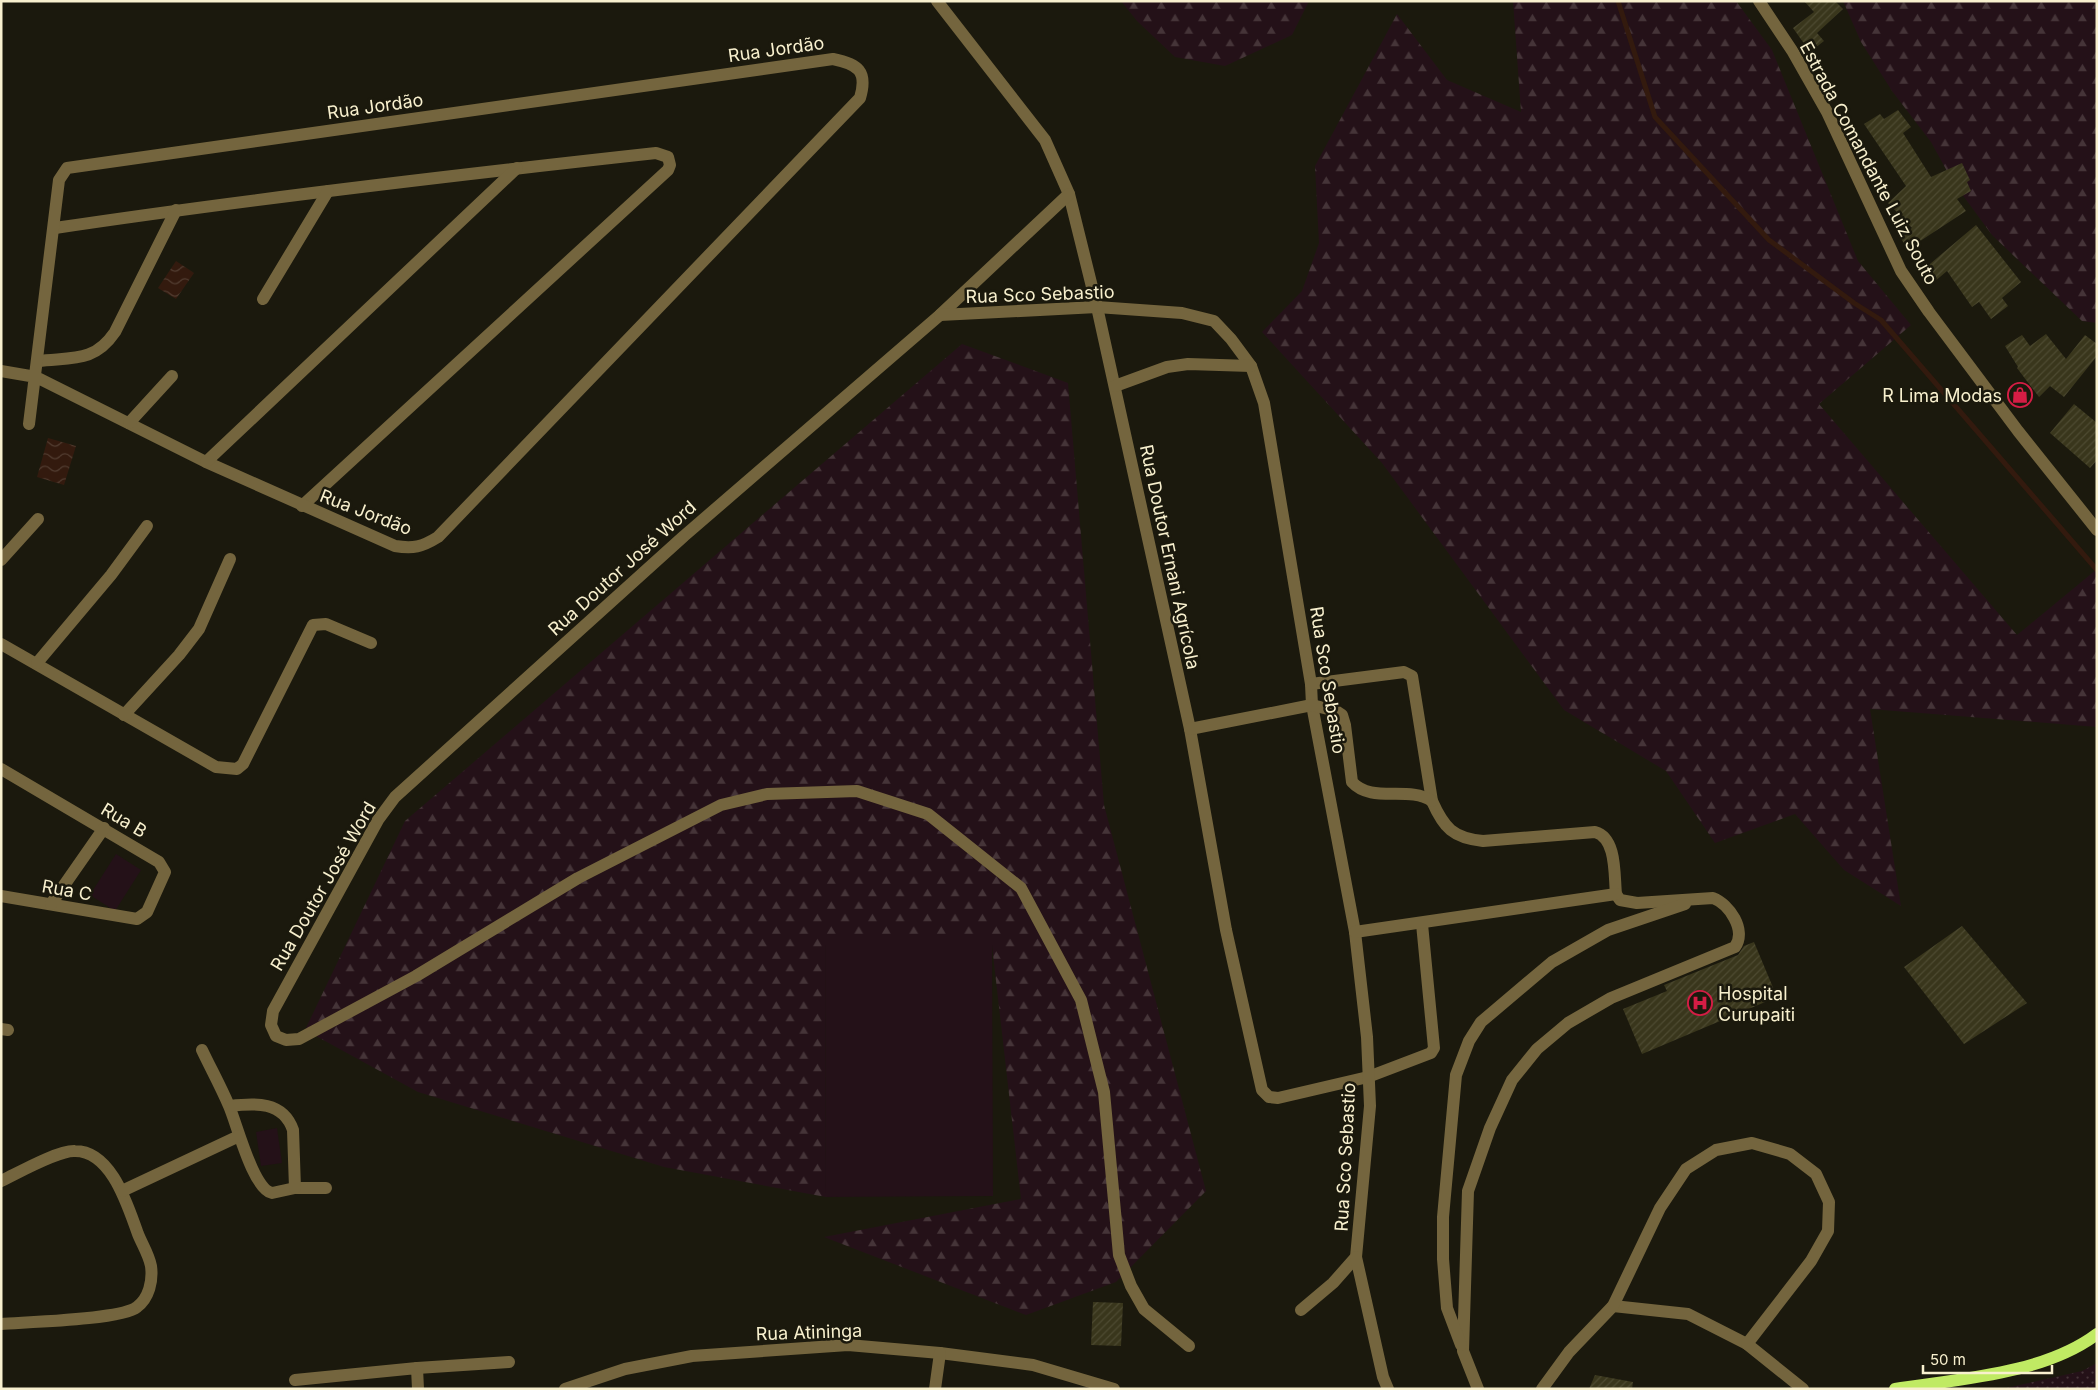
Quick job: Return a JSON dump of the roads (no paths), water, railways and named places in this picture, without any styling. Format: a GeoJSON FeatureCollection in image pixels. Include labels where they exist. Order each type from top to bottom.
{"type":"FeatureCollection","features":[{"type":"Feature","properties":{"kind":"main road"},"geometry":{"type":"LineString","coordinates":[[1895,1389],[2022,1368],[2061,1354],[2097,1334]]}},
{"type":"Feature","properties":{"kind":"street","name":"Rua Doutor Ernani Agrícola"},"geometry":{"type":"LineString","coordinates":[[937,1],[1045,140],[1069,194],[1098,306],[1190,729],[1226,930],[1262,1090],[1269,1097],[1278,1098],[1368,1077]]}},
{"type":"Feature","properties":{"kind":"street","name":"Estrada Comandante Luiz Souto"},"geometry":{"type":"LineString","coordinates":[[1759,1],[1793,52],[1827,112],[1901,270],[1929,312],[2006,415],[2097,530]]}},
{"type":"Feature","properties":{"kind":"street","name":"Rua Jordão"},"geometry":{"type":"LineString","coordinates":[[1,370],[36,377],[206,462],[395,546],[411,549],[423,546],[438,537],[860,98],[865,82],[860,70],[851,62],[833,59],[67,168],[59,180],[55,228],[36,377],[29,424]]}},
{"type":"Feature","properties":{"kind":"street","name":"Rua Jordão"},"geometry":{"type":"LineString","coordinates":[[55,228],[176,210],[517,168],[656,153],[668,157],[670,165],[661,177],[302,506]]}},
{"type":"Feature","properties":{"kind":"street"},"geometry":{"type":"LineString","coordinates":[[206,462],[517,168]]}},
{"type":"Feature","properties":{"kind":"street"},"geometry":{"type":"LineString","coordinates":[[263,298],[328,191]]}},
{"type":"Feature","properties":{"kind":"street","name":"Rua Doutor José Word"},"geometry":{"type":"LineString","coordinates":[[1069,194],[940,315],[684,536],[395,797],[378,820],[273,1011],[271,1025],[276,1036],[286,1040],[299,1039],[416,976],[578,878],[721,804],[767,794],[857,791],[928,814],[1021,888],[1081,1000],[1104,1092],[1119,1255],[1131,1286],[1144,1309],[1189,1346]]}},
{"type":"Feature","properties":{"kind":"street"},"geometry":{"type":"LineString","coordinates":[[38,361],[83,356],[98,352],[107,344],[116,332],[176,210]]}},
{"type":"Feature","properties":{"kind":"street","name":"Rua Sco Sebastio"},"geometry":{"type":"LineString","coordinates":[[940,315],[1098,306],[1182,313],[1214,321],[1231,339],[1251,366],[1264,403],[1311,684],[1312,705],[1355,932],[1367,1037],[1370,1106],[1356,1257],[1333,1283],[1301,1310]]}},
{"type":"Feature","properties":{"kind":"street"},"geometry":{"type":"LineString","coordinates":[[1115,386],[1167,367],[1188,364],[1251,366]]}},
{"type":"Feature","properties":{"kind":"street"},"geometry":{"type":"LineString","coordinates":[[129,423],[172,376]]}},
{"type":"Feature","properties":{"kind":"street"},"geometry":{"type":"LineString","coordinates":[[1,560],[38,519]]}},
{"type":"Feature","properties":{"kind":"street"},"geometry":{"type":"LineString","coordinates":[[37,663],[111,575],[147,526]]}},
{"type":"Feature","properties":{"kind":"street"},"geometry":{"type":"LineString","coordinates":[[124,715],[179,655],[199,629],[230,559]]}},
{"type":"Feature","properties":{"kind":"street"},"geometry":{"type":"LineString","coordinates":[[1,644],[216,767],[237,769],[243,764],[313,625],[326,624],[371,643]]}},
{"type":"Feature","properties":{"kind":"street"},"geometry":{"type":"LineString","coordinates":[[1311,684],[1404,672],[1412,676],[1432,801],[1439,817],[1450,831],[1465,839],[1483,841],[1594,832],[1602,834],[1608,840],[1616,894],[1620,900],[1637,904],[1703,897],[1722,902],[1728,908],[1740,935],[1735,947],[1611,998],[1568,1023],[1537,1049],[1512,1080],[1490,1128],[1468,1191],[1463,1351]]}},
{"type":"Feature","properties":{"kind":"street"},"geometry":{"type":"LineString","coordinates":[[1190,729],[1312,705],[1336,710],[1342,715],[1345,725],[1352,782],[1358,789],[1369,792],[1421,794],[1432,801]]}},
{"type":"Feature","properties":{"kind":"street","name":"Rua B"},"geometry":{"type":"LineString","coordinates":[[1,769],[159,862],[165,872],[147,912],[137,919],[126,918]]}},
{"type":"Feature","properties":{"kind":"street"},"geometry":{"type":"LineString","coordinates":[[51,904],[104,828]]}},
{"type":"Feature","properties":{"kind":"street"},"geometry":{"type":"LineString","coordinates":[[1355,932],[1422,924],[1616,894]]}},
{"type":"Feature","properties":{"kind":"street","name":"Rua C"},"geometry":{"type":"LineString","coordinates":[[1,896],[126,918]]}},
{"type":"Feature","properties":{"kind":"street"},"geometry":{"type":"LineString","coordinates":[[1478,1389],[1447,1308],[1443,1259],[1443,1217],[1456,1075],[1469,1041],[1482,1022],[1552,962],[1608,930],[1703,897]]}},
{"type":"Feature","properties":{"kind":"street"},"geometry":{"type":"LineString","coordinates":[[1368,1077],[1427,1056],[1434,1048],[1422,924]]}},
{"type":"Feature","properties":{"kind":"street"},"geometry":{"type":"LineString","coordinates":[[202,1050],[230,1106],[239,1136],[267,1192],[272,1193],[295,1188],[326,1188]]}},
{"type":"Feature","properties":{"kind":"street"},"geometry":{"type":"LineString","coordinates":[[230,1106],[257,1103],[283,1113],[290,1120],[293,1130],[295,1188]]}},
{"type":"Feature","properties":{"kind":"street"},"geometry":{"type":"LineString","coordinates":[[122,1191],[239,1136]]}},
{"type":"Feature","properties":{"kind":"street"},"geometry":{"type":"LineString","coordinates":[[1542,1389],[1569,1352],[1613,1306],[1660,1208],[1686,1169],[1716,1150],[1752,1143],[1790,1154],[1816,1174],[1829,1202],[1828,1231],[1811,1261],[1747,1344]]}},
{"type":"Feature","properties":{"kind":"street"},"geometry":{"type":"LineString","coordinates":[[1,1181],[63,1153],[76,1150],[88,1154],[100,1161],[122,1191],[151,1266],[151,1283],[146,1298],[135,1309],[116,1314],[1,1324]]}},
{"type":"Feature","properties":{"kind":"street"},"geometry":{"type":"LineString","coordinates":[[1356,1257],[1388,1389]]}},
{"type":"Feature","properties":{"kind":"street"},"geometry":{"type":"LineString","coordinates":[[1613,1306],[1688,1314],[1747,1344],[1803,1389]]}},
{"type":"Feature","properties":{"kind":"street","name":"Rua Atininga"},"geometry":{"type":"LineString","coordinates":[[565,1389],[625,1369],[692,1356],[848,1345],[940,1353],[1033,1365],[1114,1389]]}},
{"type":"Feature","properties":{"kind":"street"},"geometry":{"type":"LineString","coordinates":[[936,1389],[940,1353]]}},
{"type":"Feature","properties":{"kind":"street"},"geometry":{"type":"LineString","coordinates":[[295,1380],[417,1368],[509,1362]]}},
{"type":"Feature","properties":{"kind":"street"},"geometry":{"type":"LineString","coordinates":[[417,1368],[418,1389]]}},
{"type":"Feature","properties":{"kind":"water"},"geometry":{"type":"Polygon","coordinates":[[[176,261],[194,273],[176,299],[158,288],[176,261]]]}},
{"type":"Feature","properties":{"kind":"water"},"geometry":{"type":"Polygon","coordinates":[[[48,438],[76,446],[64,485],[37,477],[48,438]]]}},
{"type":"Feature","properties":{"kind":"waterway"},"geometry":{"type":"LineString","coordinates":[[1618,1],[1655,117],[1769,240],[1854,303],[1881,320],[2097,570]]}},
{"type":"Feature","properties":{"kind":"place","name":"R Lima Modas"},"geometry":{"type":"Point","coordinates":[2020,395]}},
{"type":"Feature","properties":{"kind":"place","name":"Hospital Curupaiti"},"geometry":{"type":"Point","coordinates":[1700,1003]}}]}
